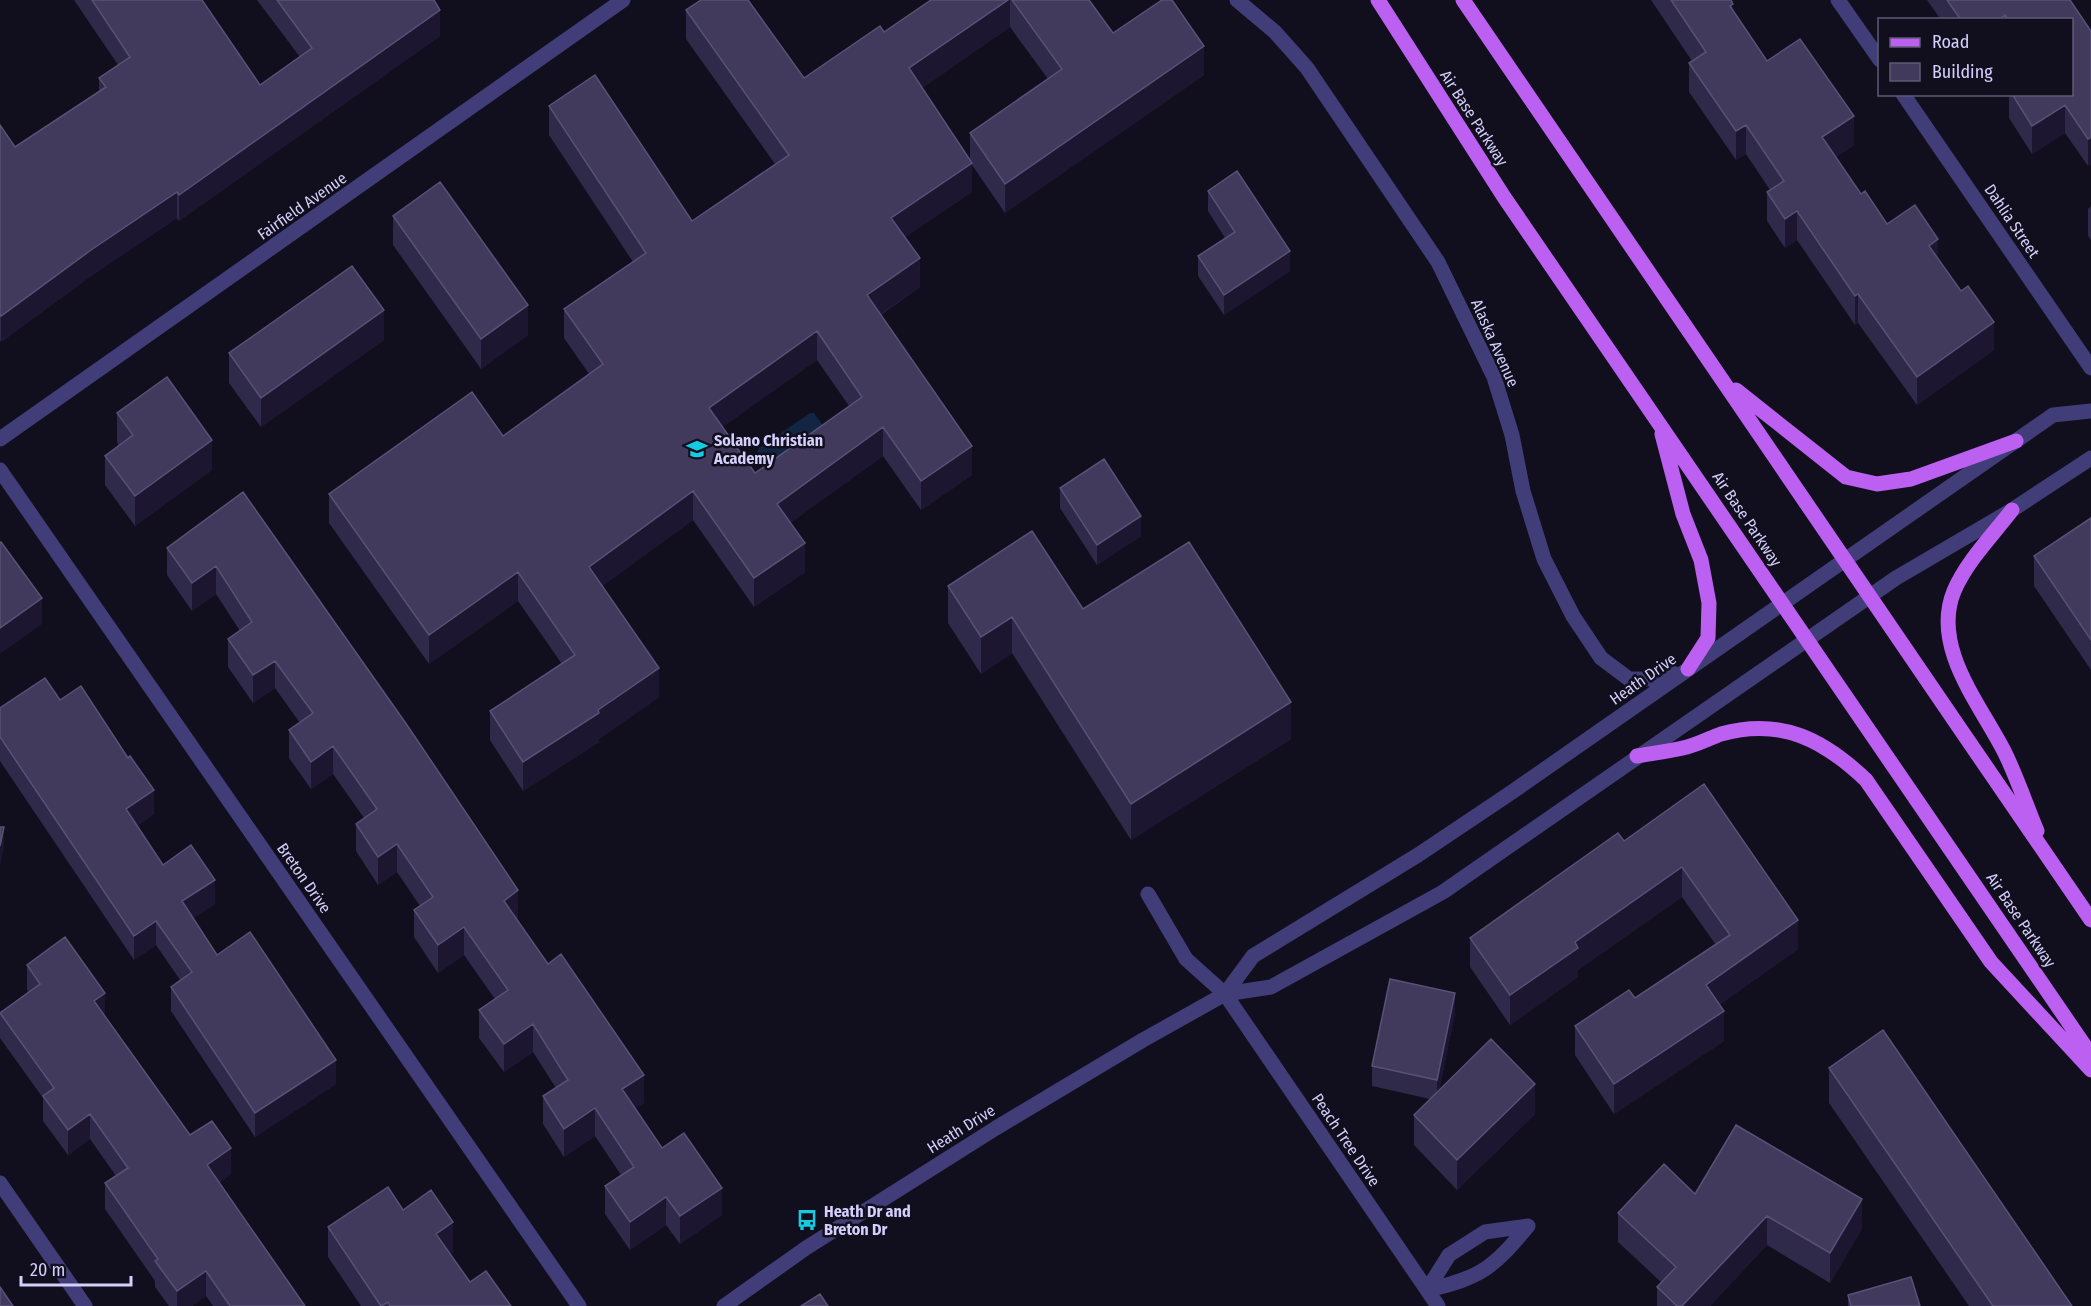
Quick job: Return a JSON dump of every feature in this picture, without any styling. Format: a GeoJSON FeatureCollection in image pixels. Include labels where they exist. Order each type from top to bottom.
{"type":"FeatureCollection","features":[{"type":"Feature","properties":{"kind":"main road","name":"Air Base Parkway"},"geometry":{"type":"LineString","coordinates":[[1378,0],[1504,197],[2091,1055]]}},
{"type":"Feature","properties":{"kind":"main road"},"geometry":{"type":"LineString","coordinates":[[1463,0],[2091,920]]}},
{"type":"Feature","properties":{"kind":"main road"},"geometry":{"type":"LineString","coordinates":[[1724,381],[1846,477],[1877,484],[1911,479],[2016,441]]}},
{"type":"Feature","properties":{"kind":"main road"},"geometry":{"type":"LineString","coordinates":[[1659,422],[1683,514],[1701,560],[1709,603],[1708,638],[1688,669]]}},
{"type":"Feature","properties":{"kind":"main road"},"geometry":{"type":"LineString","coordinates":[[2012,510],[1966,567],[1953,593],[1947,622],[1953,651],[1964,679],[2005,753],[2049,859]]}},
{"type":"Feature","properties":{"kind":"main road"},"geometry":{"type":"LineString","coordinates":[[1637,756],[1689,747],[1722,734],[1759,728],[1786,731],[1813,739],[1842,757],[1866,780],[1990,962],[2091,1070]]}},
{"type":"Feature","properties":{"kind":"street","name":"Fairfield Avenue"},"geometry":{"type":"LineString","coordinates":[[0,439],[622,0]]}},
{"type":"Feature","properties":{"kind":"street","name":"Alaska Avenue"},"geometry":{"type":"LineString","coordinates":[[1237,0],[1275,32],[1307,68],[1438,262],[1494,377],[1512,435],[1523,491],[1544,559],[1573,616],[1601,658],[1629,679],[1655,679],[1688,669]]}},
{"type":"Feature","properties":{"kind":"street"},"geometry":{"type":"LineString","coordinates":[[1838,0],[1878,57]]}},
{"type":"Feature","properties":{"kind":"street","name":"Dahlia Street"},"geometry":{"type":"LineString","coordinates":[[1904,96],[2091,368]]}},
{"type":"Feature","properties":{"kind":"street","name":"Heath Drive"},"geometry":{"type":"LineString","coordinates":[[1225,994],[1253,957],[1419,855],[2053,415],[2091,411]]}},
{"type":"Feature","properties":{"kind":"street","name":"Heath Drive"},"geometry":{"type":"LineString","coordinates":[[724,1306],[806,1248],[996,1128],[1225,994],[1271,987],[1401,917],[1537,829],[1637,756],[1896,578],[2012,510],[2091,458]]}},
{"type":"Feature","properties":{"kind":"street","name":"Breton Drive"},"geometry":{"type":"LineString","coordinates":[[0,471],[579,1306]]}},
{"type":"Feature","properties":{"kind":"street","name":"Peach Tree Drive"},"geometry":{"type":"LineString","coordinates":[[1148,894],[1186,959],[1225,994],[1438,1306]]}},
{"type":"Feature","properties":{"kind":"street"},"geometry":{"type":"LineString","coordinates":[[0,1183],[85,1306]]}},
{"type":"Feature","properties":{"kind":"street"},"geometry":{"type":"LineString","coordinates":[[1528,1226],[1502,1257],[1466,1281],[1426,1290],[1449,1255],[1485,1232],[1528,1226]]}},
{"type":"Feature","properties":{"kind":"water"},"geometry":{"type":"Polygon","coordinates":[[[810,413],[814,413],[828,432],[775,478],[757,452],[759,448],[810,413]]]}},
{"type":"Feature","properties":{"kind":"building"},"geometry":{"type":"Polygon","coordinates":[[[92,0],[202,0],[260,85],[312,48],[277,0],[434,0],[440,10],[179,195],[177,192],[91,250],[1,316],[0,125],[15,147],[106,87],[99,78],[130,57],[92,0]]]}},
{"type":"Feature","properties":{"kind":"building"},"geometry":{"type":"Polygon","coordinates":[[[701,0],[748,0],[804,78],[880,26],[884,32],[931,0],[1008,0],[909,68],[972,163],[891,218],[920,258],[867,295],[972,446],[921,481],[883,427],[777,504],[805,543],[754,578],[693,491],[589,567],[659,668],[598,710],[599,713],[523,762],[490,711],[575,655],[518,572],[429,635],[329,494],[472,392],[503,436],[603,364],[564,309],[646,253],[549,106],[595,75],[692,221],[789,155],[686,10],[701,0]],[[817,331],[709,408],[755,473],[862,397],[817,331]]]}},
{"type":"Feature","properties":{"kind":"building"},"geometry":{"type":"Polygon","coordinates":[[[1012,0],[1089,0],[1113,33],[1162,0],[1172,0],[1204,46],[1005,184],[970,133],[1062,69],[1012,0]]]}},
{"type":"Feature","properties":{"kind":"building"},"geometry":{"type":"Polygon","coordinates":[[[1671,0],[1731,0],[1733,4],[1730,6],[1767,61],[1800,39],[1854,116],[1822,137],[1861,194],[1865,191],[1887,224],[1915,205],[1938,239],[1929,246],[1961,291],[1968,286],[1994,322],[1917,377],[1858,294],[1855,296],[1797,211],[1785,219],[1767,192],[1784,181],[1746,125],[1736,131],[1689,63],[1706,52],[1671,0]]]}},
{"type":"Feature","properties":{"kind":"building"},"geometry":{"type":"Polygon","coordinates":[[[1947,0],[2070,0],[2091,31],[2091,137],[2088,139],[2065,105],[2032,126],[2013,96],[2073,96],[2073,18],[2007,18],[2005,15],[2001,18],[1960,18],[1947,0]]]}},
{"type":"Feature","properties":{"kind":"building"},"geometry":{"type":"Polygon","coordinates":[[[1237,171],[1290,251],[1224,295],[1198,256],[1235,232],[1208,191],[1237,171]]]}},
{"type":"Feature","properties":{"kind":"building"},"geometry":{"type":"Polygon","coordinates":[[[440,182],[528,305],[481,339],[393,216],[440,182]]]}},
{"type":"Feature","properties":{"kind":"building"},"geometry":{"type":"Polygon","coordinates":[[[352,266],[384,310],[261,398],[229,353],[352,266]]]}},
{"type":"Feature","properties":{"kind":"building"},"geometry":{"type":"Polygon","coordinates":[[[167,377],[212,440],[135,496],[105,456],[133,435],[117,413],[167,377]]]}},
{"type":"Feature","properties":{"kind":"building"},"geometry":{"type":"Polygon","coordinates":[[[1104,459],[1141,516],[1097,545],[1060,488],[1104,459]]]}},
{"type":"Feature","properties":{"kind":"building"},"geometry":{"type":"Polygon","coordinates":[[[243,492],[407,725],[518,890],[504,901],[548,964],[561,954],[644,1075],[622,1089],[662,1148],[684,1133],[722,1188],[680,1216],[666,1197],[630,1222],[605,1186],[634,1167],[595,1108],[564,1129],[543,1096],[568,1080],[533,1024],[504,1044],[479,1010],[508,990],[464,927],[438,945],[414,910],[433,897],[397,844],[378,857],[356,824],[377,809],[333,746],[311,762],[289,730],[313,713],[275,661],[253,675],[228,639],[252,622],[216,566],[192,583],[167,548],[243,492]]]}},
{"type":"Feature","properties":{"kind":"building"},"geometry":{"type":"Polygon","coordinates":[[[2091,518],[2091,640],[2034,556],[2091,518]]]}},
{"type":"Feature","properties":{"kind":"building"},"geometry":{"type":"Polygon","coordinates":[[[1032,531],[1083,609],[1189,542],[1291,702],[1131,804],[1012,617],[981,637],[948,586],[1032,531]]]}},
{"type":"Feature","properties":{"kind":"building"},"geometry":{"type":"Polygon","coordinates":[[[0,543],[42,598],[0,628],[0,543]]]}},
{"type":"Feature","properties":{"kind":"building"},"geometry":{"type":"Polygon","coordinates":[[[45,678],[60,700],[81,686],[128,758],[130,756],[154,790],[126,809],[163,865],[191,845],[215,880],[182,901],[217,955],[250,932],[336,1060],[255,1113],[171,987],[192,972],[156,921],[134,936],[0,737],[0,708],[45,678]]]}},
{"type":"Feature","properties":{"kind":"building"},"geometry":{"type":"Polygon","coordinates":[[[1704,784],[1798,920],[1706,985],[1724,1011],[1614,1084],[1575,1026],[1629,990],[1635,998],[1730,935],[1682,867],[1575,942],[1578,948],[1510,995],[1470,938],[1618,833],[1624,841],[1704,784]]]}},
{"type":"Feature","properties":{"kind":"building"},"geometry":{"type":"Polygon","coordinates":[[[0,827],[4,827],[0,846],[0,827]]]}},
{"type":"Feature","properties":{"kind":"building"},"geometry":{"type":"Polygon","coordinates":[[[65,937],[105,993],[94,1001],[190,1135],[212,1121],[231,1148],[207,1165],[305,1306],[230,1306],[206,1271],[177,1291],[155,1261],[158,1259],[105,1183],[128,1168],[90,1114],[68,1130],[43,1096],[54,1088],[0,1013],[40,984],[27,965],[65,937]]]}},
{"type":"Feature","properties":{"kind":"building"},"geometry":{"type":"Polygon","coordinates":[[[1390,979],[1455,993],[1437,1080],[1372,1066],[1390,979]]]}},
{"type":"Feature","properties":{"kind":"building"},"geometry":{"type":"Polygon","coordinates":[[[1883,1030],[2072,1306],[1993,1306],[1829,1068],[1883,1030]]]}},
{"type":"Feature","properties":{"kind":"building"},"geometry":{"type":"Polygon","coordinates":[[[1491,1039],[1535,1084],[1457,1160],[1414,1115],[1491,1039]]]}},
{"type":"Feature","properties":{"kind":"building"},"geometry":{"type":"Polygon","coordinates":[[[1736,1125],[1862,1199],[1830,1253],[1767,1216],[1682,1306],[1677,1306],[1657,1287],[1676,1267],[1618,1213],[1664,1164],[1695,1194],[1736,1125]]]}},
{"type":"Feature","properties":{"kind":"building"},"geometry":{"type":"Polygon","coordinates":[[[388,1187],[403,1210],[431,1190],[453,1222],[436,1234],[470,1282],[486,1271],[511,1306],[390,1306],[388,1302],[381,1306],[328,1227],[388,1187]]]}},
{"type":"Feature","properties":{"kind":"building"},"geometry":{"type":"Polygon","coordinates":[[[1911,1277],[1920,1306],[1851,1306],[1848,1295],[1911,1277]]]}},
{"type":"Feature","properties":{"kind":"building"},"geometry":{"type":"Polygon","coordinates":[[[0,1287],[13,1306],[0,1306],[0,1287]]]}},
{"type":"Feature","properties":{"kind":"building"},"geometry":{"type":"Polygon","coordinates":[[[820,1294],[828,1306],[801,1306],[820,1294]]]}},
{"type":"Feature","properties":{"kind":"place","name":"Solano Christian Academy"},"geometry":{"type":"Point","coordinates":[697,449]}},
{"type":"Feature","properties":{"kind":"place","name":"Heath Dr and Breton Dr"},"geometry":{"type":"Point","coordinates":[807,1220]}}]}
